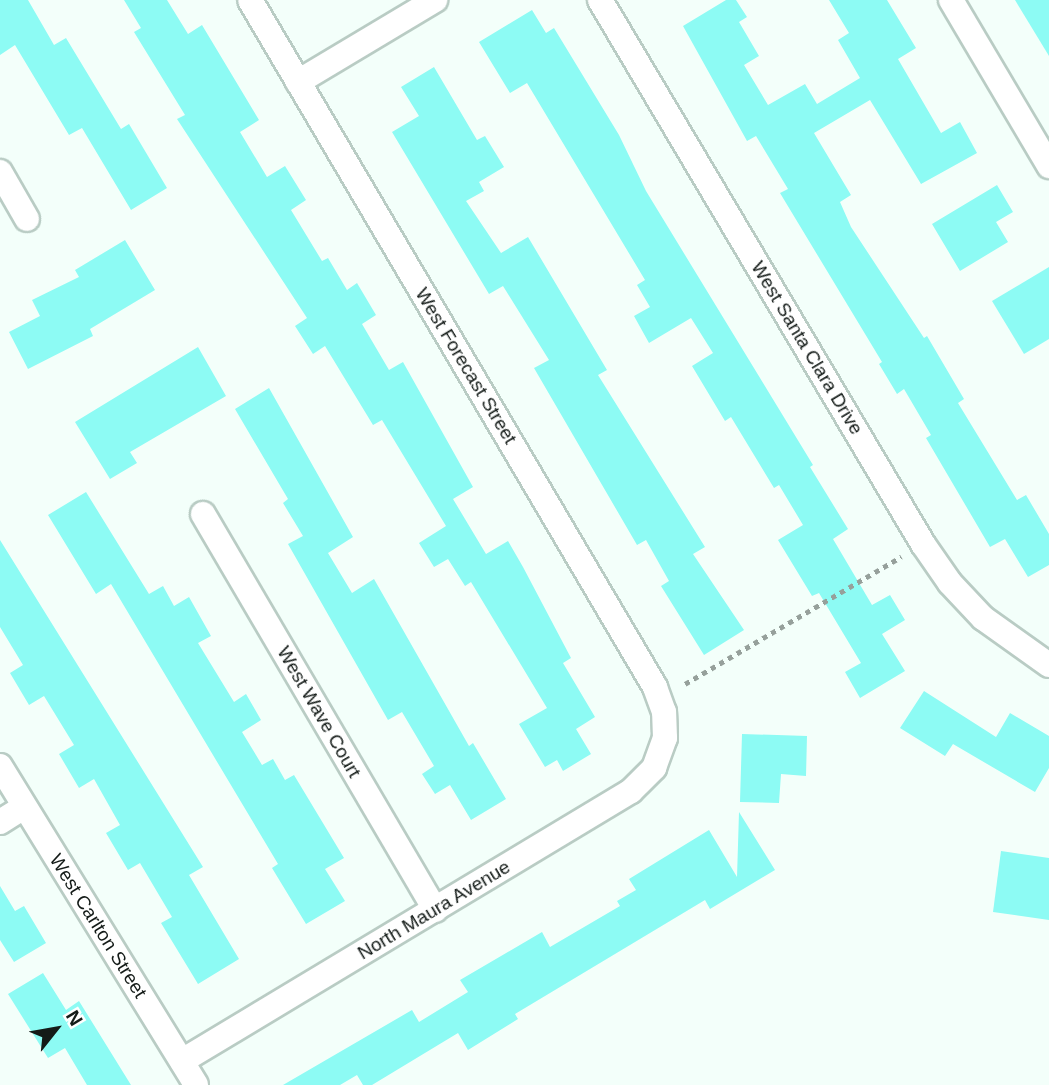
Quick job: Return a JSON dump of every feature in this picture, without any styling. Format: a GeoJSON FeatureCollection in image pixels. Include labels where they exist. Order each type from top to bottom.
{"type":"FeatureCollection","features":[{"type":"Feature","properties":{"kind":"street","name":"West Forecast Street"},"geometry":{"type":"LineString","coordinates":[[250,0],[655,687],[664,712],[665,738]]}},
{"type":"Feature","properties":{"kind":"street"},"geometry":{"type":"LineString","coordinates":[[298,82],[435,0]]}},
{"type":"Feature","properties":{"kind":"street","name":"West Santa Clara Drive"},"geometry":{"type":"LineString","coordinates":[[600,0],[923,544],[950,583],[984,618],[1049,665]]}},
{"type":"Feature","properties":{"kind":"street"},"geometry":{"type":"LineString","coordinates":[[951,0],[1049,166]]}},
{"type":"Feature","properties":{"kind":"street"},"geometry":{"type":"LineString","coordinates":[[0,172],[27,219]]}},
{"type":"Feature","properties":{"kind":"street","name":"West Wave Court"},"geometry":{"type":"LineString","coordinates":[[203,514],[435,910]]}},
{"type":"Feature","properties":{"kind":"street","name":"North Maura Avenue"},"geometry":{"type":"LineString","coordinates":[[181,1061],[631,791],[654,768],[665,738]]}},
{"type":"Feature","properties":{"kind":"street","name":"West Carlton Street"},"geometry":{"type":"LineString","coordinates":[[0,766],[196,1085]]}},
{"type":"Feature","properties":{"kind":"street"},"geometry":{"type":"LineString","coordinates":[[0,822],[24,807]]}},
{"type":"Feature","properties":{"kind":"path"},"geometry":{"type":"LineString","coordinates":[[685,684],[902,556]]}},
{"type":"Feature","properties":{"kind":"building"},"geometry":{"type":"Polygon","coordinates":[[[0,0],[28,0],[54,45],[66,38],[121,129],[129,124],[167,188],[131,210],[82,128],[69,135],[15,45],[0,55],[0,0]]]}},
{"type":"Feature","properties":{"kind":"building"},"geometry":{"type":"Polygon","coordinates":[[[124,0],[167,0],[188,34],[202,25],[259,120],[240,132],[267,177],[285,166],[306,200],[291,210],[322,261],[328,258],[347,290],[357,283],[376,315],[362,324],[389,370],[403,362],[473,487],[453,499],[486,554],[508,541],[523,567],[571,658],[563,663],[595,717],[576,729],[591,754],[563,771],[557,760],[545,767],[519,724],[547,708],[471,582],[465,586],[448,559],[434,567],[419,543],[446,526],[382,420],[373,425],[325,346],[313,354],[295,326],[307,318],[177,119],[185,115],[134,32],[141,28],[124,0]]]}},
{"type":"Feature","properties":{"kind":"building"},"geometry":{"type":"Polygon","coordinates":[[[726,0],[736,0],[747,17],[739,22],[759,56],[744,65],[768,105],[805,84],[817,104],[860,78],[838,40],[849,33],[829,0],[887,0],[916,48],[898,59],[941,133],[960,122],[977,153],[921,184],[870,100],[814,133],[851,195],[840,202],[851,227],[924,338],[927,336],[964,399],[958,403],[1017,500],[1026,495],[1049,534],[1049,565],[1028,577],[1005,539],[990,547],[926,438],[931,435],[904,389],[897,394],[879,364],[882,362],[780,193],[788,189],[756,136],[747,141],[683,26],[726,0]]]}},
{"type":"Feature","properties":{"kind":"building"},"geometry":{"type":"Polygon","coordinates":[[[1015,0],[1049,0],[1049,56],[1015,0]]]}},
{"type":"Feature","properties":{"kind":"building"},"geometry":{"type":"Polygon","coordinates":[[[532,10],[546,33],[554,28],[619,135],[646,191],[813,465],[810,467],[848,529],[833,539],[872,605],[890,595],[905,620],[882,634],[905,671],[860,698],[845,672],[861,663],[819,593],[812,596],[778,540],[803,525],[779,485],[774,488],[731,417],[725,421],[692,366],[713,353],[691,318],[649,343],[634,316],[650,307],[637,285],[645,280],[527,83],[510,93],[479,42],[532,10]]]}},
{"type":"Feature","properties":{"kind":"building"},"geometry":{"type":"Polygon","coordinates":[[[434,67],[477,140],[485,136],[504,167],[479,182],[484,191],[466,201],[501,253],[528,237],[607,370],[598,375],[705,547],[693,554],[744,630],[704,655],[661,586],[669,581],[646,540],[637,545],[534,368],[549,360],[503,286],[489,294],[392,132],[419,116],[401,87],[434,67]]]}},
{"type":"Feature","properties":{"kind":"building"},"geometry":{"type":"Polygon","coordinates":[[[997,185],[1013,212],[996,222],[1008,242],[960,271],[932,224],[997,185]]]}},
{"type":"Feature","properties":{"kind":"building"},"geometry":{"type":"Polygon","coordinates":[[[125,240],[155,290],[90,329],[93,336],[28,369],[9,332],[40,316],[32,300],[79,277],[75,270],[125,240]]]}},
{"type":"Feature","properties":{"kind":"building"},"geometry":{"type":"Polygon","coordinates":[[[1049,267],[1049,339],[1024,354],[992,301],[1049,267]]]}},
{"type":"Feature","properties":{"kind":"building"},"geometry":{"type":"Polygon","coordinates":[[[198,347],[226,396],[130,452],[137,463],[110,479],[75,422],[198,347]]]}},
{"type":"Feature","properties":{"kind":"building"},"geometry":{"type":"Polygon","coordinates":[[[269,388],[353,537],[328,553],[352,593],[374,579],[469,746],[473,743],[506,799],[471,820],[450,785],[435,794],[422,774],[434,766],[402,712],[388,720],[288,544],[303,536],[283,503],[288,499],[235,409],[269,388]]]}},
{"type":"Feature","properties":{"kind":"building"},"geometry":{"type":"Polygon","coordinates":[[[86,492],[149,594],[163,586],[174,606],[189,597],[211,636],[198,643],[234,702],[246,694],[261,720],[242,732],[262,765],[273,759],[285,780],[294,775],[344,858],[325,869],[345,901],[306,924],[272,868],[278,864],[111,584],[96,594],[48,515],[86,492]]]}},
{"type":"Feature","properties":{"kind":"building"},"geometry":{"type":"Polygon","coordinates":[[[0,540],[203,867],[189,875],[239,959],[198,984],[161,923],[172,917],[140,863],[128,870],[106,833],[120,825],[94,779],[79,788],[59,754],[74,745],[44,696],[29,705],[10,673],[23,665],[0,627],[0,540]]]}},
{"type":"Feature","properties":{"kind":"building"},"geometry":{"type":"Polygon","coordinates":[[[924,691],[996,737],[1010,713],[1049,736],[1049,768],[1035,792],[953,744],[945,756],[900,728],[924,691]]]}},
{"type":"Feature","properties":{"kind":"building"},"geometry":{"type":"Polygon","coordinates":[[[742,734],[807,736],[806,776],[781,774],[779,803],[740,802],[742,734]]]}},
{"type":"Feature","properties":{"kind":"building"},"geometry":{"type":"Polygon","coordinates":[[[739,812],[775,870],[710,909],[705,900],[515,1014],[518,1019],[468,1050],[458,1033],[372,1085],[363,1085],[357,1075],[340,1085],[283,1085],[412,1010],[419,1022],[468,992],[460,980],[542,932],[550,947],[620,906],[617,901],[636,890],[629,879],[709,830],[737,877],[739,812]]]}},
{"type":"Feature","properties":{"kind":"building"},"geometry":{"type":"Polygon","coordinates":[[[1001,851],[1049,858],[1049,920],[993,912],[1001,851]]]}},
{"type":"Feature","properties":{"kind":"building"},"geometry":{"type":"Polygon","coordinates":[[[0,886],[15,911],[24,906],[46,943],[14,962],[0,940],[0,886]]]}},
{"type":"Feature","properties":{"kind":"building"},"geometry":{"type":"Polygon","coordinates":[[[43,973],[66,1010],[79,1001],[131,1085],[87,1085],[65,1048],[48,1058],[8,994],[43,973]]]}}]}
